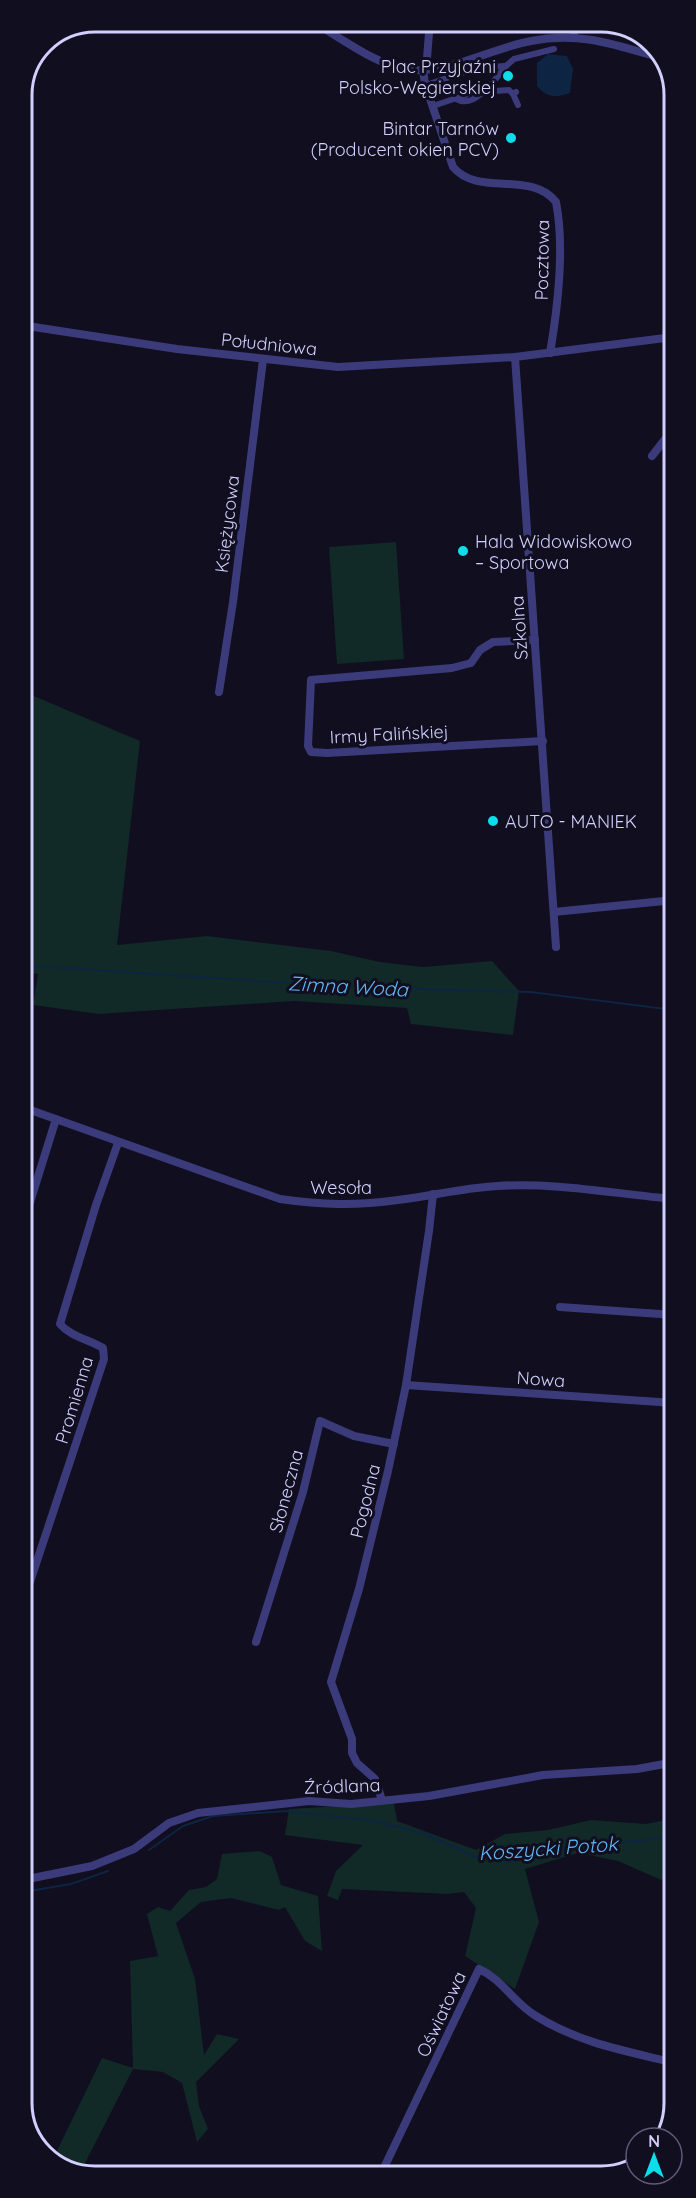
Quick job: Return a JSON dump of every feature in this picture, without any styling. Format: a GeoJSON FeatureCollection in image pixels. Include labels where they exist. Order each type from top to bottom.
{"type":"FeatureCollection","features":[{"type":"Feature","properties":{"kind":"street"},"geometry":{"type":"LineString","coordinates":[[332,32],[399,68],[423,69],[444,66],[530,41],[574,37],[601,40],[649,54]]}},
{"type":"Feature","properties":{"kind":"street"},"geometry":{"type":"LineString","coordinates":[[423,69],[427,58],[429,32]]}},
{"type":"Feature","properties":{"kind":"street"},"geometry":{"type":"LineString","coordinates":[[574,32],[574,37]]}},
{"type":"Feature","properties":{"kind":"street"},"geometry":{"type":"LineString","coordinates":[[436,105],[489,87],[514,59],[554,49]]}},
{"type":"Feature","properties":{"kind":"street"},"geometry":{"type":"LineString","coordinates":[[429,84],[486,65],[506,66]]}},
{"type":"Feature","properties":{"kind":"street","name":"Pocztowa"},"geometry":{"type":"LineString","coordinates":[[423,69],[425,84],[450,160],[456,171],[471,179],[540,188],[556,202],[560,247],[555,321],[550,353]]}},
{"type":"Feature","properties":{"kind":"street"},"geometry":{"type":"LineString","coordinates":[[489,87],[494,91],[509,90],[514,93],[519,105]]}},
{"type":"Feature","properties":{"kind":"street","name":"Południowa"},"geometry":{"type":"LineString","coordinates":[[32,327],[136,344],[338,367],[515,357]]}},
{"type":"Feature","properties":{"kind":"street"},"geometry":{"type":"LineString","coordinates":[[515,357],[664,338]]}},
{"type":"Feature","properties":{"kind":"street","name":"Szkolna"},"geometry":{"type":"LineString","coordinates":[[515,357],[556,947]]}},
{"type":"Feature","properties":{"kind":"street","name":"Księżycowa"},"geometry":{"type":"LineString","coordinates":[[219,692],[233,602],[263,360]]}},
{"type":"Feature","properties":{"kind":"street"},"geometry":{"type":"LineString","coordinates":[[652,456],[664,441]]}},
{"type":"Feature","properties":{"kind":"street","name":"Irmy Falińskiej"},"geometry":{"type":"LineString","coordinates":[[535,640],[493,642],[480,650],[471,663],[452,668],[311,680],[308,746],[311,752],[327,753],[543,741]]}},
{"type":"Feature","properties":{"kind":"street"},"geometry":{"type":"LineString","coordinates":[[554,912],[664,901]]}},
{"type":"Feature","properties":{"kind":"street","name":"Wesoła"},"geometry":{"type":"LineString","coordinates":[[32,1111],[280,1199],[320,1205],[399,1200],[474,1187],[513,1185],[564,1187],[664,1198]]}},
{"type":"Feature","properties":{"kind":"street"},"geometry":{"type":"LineString","coordinates":[[32,1196],[56,1119]]}},
{"type":"Feature","properties":{"kind":"street","name":"Promienna"},"geometry":{"type":"LineString","coordinates":[[32,1568],[104,1359],[103,1348],[90,1340],[67,1333],[60,1324],[96,1205],[118,1143]]}},
{"type":"Feature","properties":{"kind":"street","name":"Pogodna"},"geometry":{"type":"LineString","coordinates":[[382,1800],[375,1779],[357,1763],[352,1753],[352,1739],[332,1682],[359,1589],[406,1385],[433,1194]]}},
{"type":"Feature","properties":{"kind":"street"},"geometry":{"type":"LineString","coordinates":[[560,1308],[664,1315]]}},
{"type":"Feature","properties":{"kind":"street","name":"Nowa"},"geometry":{"type":"LineString","coordinates":[[406,1385],[664,1402]]}},
{"type":"Feature","properties":{"kind":"street","name":"Słoneczna"},"geometry":{"type":"LineString","coordinates":[[256,1642],[303,1492],[320,1421],[354,1437],[393,1444]]}},
{"type":"Feature","properties":{"kind":"street","name":"Źródlana"},"geometry":{"type":"LineString","coordinates":[[32,1878],[92,1866],[134,1849],[169,1823],[198,1813],[309,1801],[351,1804],[429,1796],[543,1775],[637,1769],[664,1764]]}},
{"type":"Feature","properties":{"kind":"street","name":"Oświatowa"},"geometry":{"type":"LineString","coordinates":[[385,2166],[479,1969],[490,1974],[533,2014],[575,2037],[664,2060]]}},
{"type":"Feature","properties":{"kind":"green space"},"geometry":{"type":"Polygon","coordinates":[[[396,542],[404,659],[337,664],[329,547],[396,542]]]}},
{"type":"Feature","properties":{"kind":"green space"},"geometry":{"type":"Polygon","coordinates":[[[32,695],[140,741],[117,945],[207,936],[331,951],[380,962],[423,967],[492,961],[519,991],[513,1035],[411,1024],[407,1008],[294,1001],[99,1014],[33,1005],[38,974],[32,973],[32,695]]]}},
{"type":"Feature","properties":{"kind":"green space"},"geometry":{"type":"Polygon","coordinates":[[[394,1803],[397,1821],[476,1850],[505,1834],[548,1830],[591,1820],[646,1824],[664,1820],[664,1881],[618,1861],[578,1853],[525,1869],[539,1922],[515,1989],[465,1956],[476,1908],[464,1892],[447,1894],[342,1889],[338,1900],[327,1896],[336,1871],[363,1845],[285,1835],[289,1809],[394,1803]]]}},
{"type":"Feature","properties":{"kind":"green space"},"geometry":{"type":"Polygon","coordinates":[[[260,1851],[272,1857],[281,1885],[318,1896],[322,1951],[305,1941],[285,1907],[279,1910],[231,1898],[201,1902],[176,1923],[195,1979],[204,2055],[217,2034],[239,2039],[196,2082],[199,2106],[208,2129],[197,2142],[182,2083],[163,2072],[133,2069],[84,2165],[63,2158],[56,2153],[102,2058],[133,2068],[130,1961],[158,1956],[147,1914],[158,1907],[170,1911],[189,1890],[206,1887],[217,1879],[222,1854],[260,1851]]]}},
{"type":"Feature","properties":{"kind":"water"},"geometry":{"type":"Polygon","coordinates":[[[548,54],[567,56],[573,69],[570,93],[552,96],[544,93],[537,86],[537,63],[548,54]]]}},
{"type":"Feature","properties":{"kind":"waterway","name":"Zimna Woda"},"geometry":{"type":"LineString","coordinates":[[32,966],[347,987],[530,992],[664,1009]]}},
{"type":"Feature","properties":{"kind":"waterway","name":"Koszycki Potok"},"geometry":{"type":"LineString","coordinates":[[149,1850],[183,1826],[213,1816],[286,1811],[376,1821],[424,1834],[476,1857],[664,1838]]}},
{"type":"Feature","properties":{"kind":"waterway","name":"Koszycki Potok"},"geometry":{"type":"LineString","coordinates":[[32,1890],[71,1884],[108,1871]]}},
{"type":"Feature","properties":{"kind":"place","name":"Plac Przyjaźni Polsko-Węgierskiej"},"geometry":{"type":"Point","coordinates":[508,76]}},
{"type":"Feature","properties":{"kind":"place","name":"Bintar Tarnów (Producent okien PCV)"},"geometry":{"type":"Point","coordinates":[511,138]}},
{"type":"Feature","properties":{"kind":"place","name":"Hala Widowiskowo – Sportowa"},"geometry":{"type":"Point","coordinates":[463,551]}},
{"type":"Feature","properties":{"kind":"place","name":"AUTO - MANIEK"},"geometry":{"type":"Point","coordinates":[493,821]}}]}
